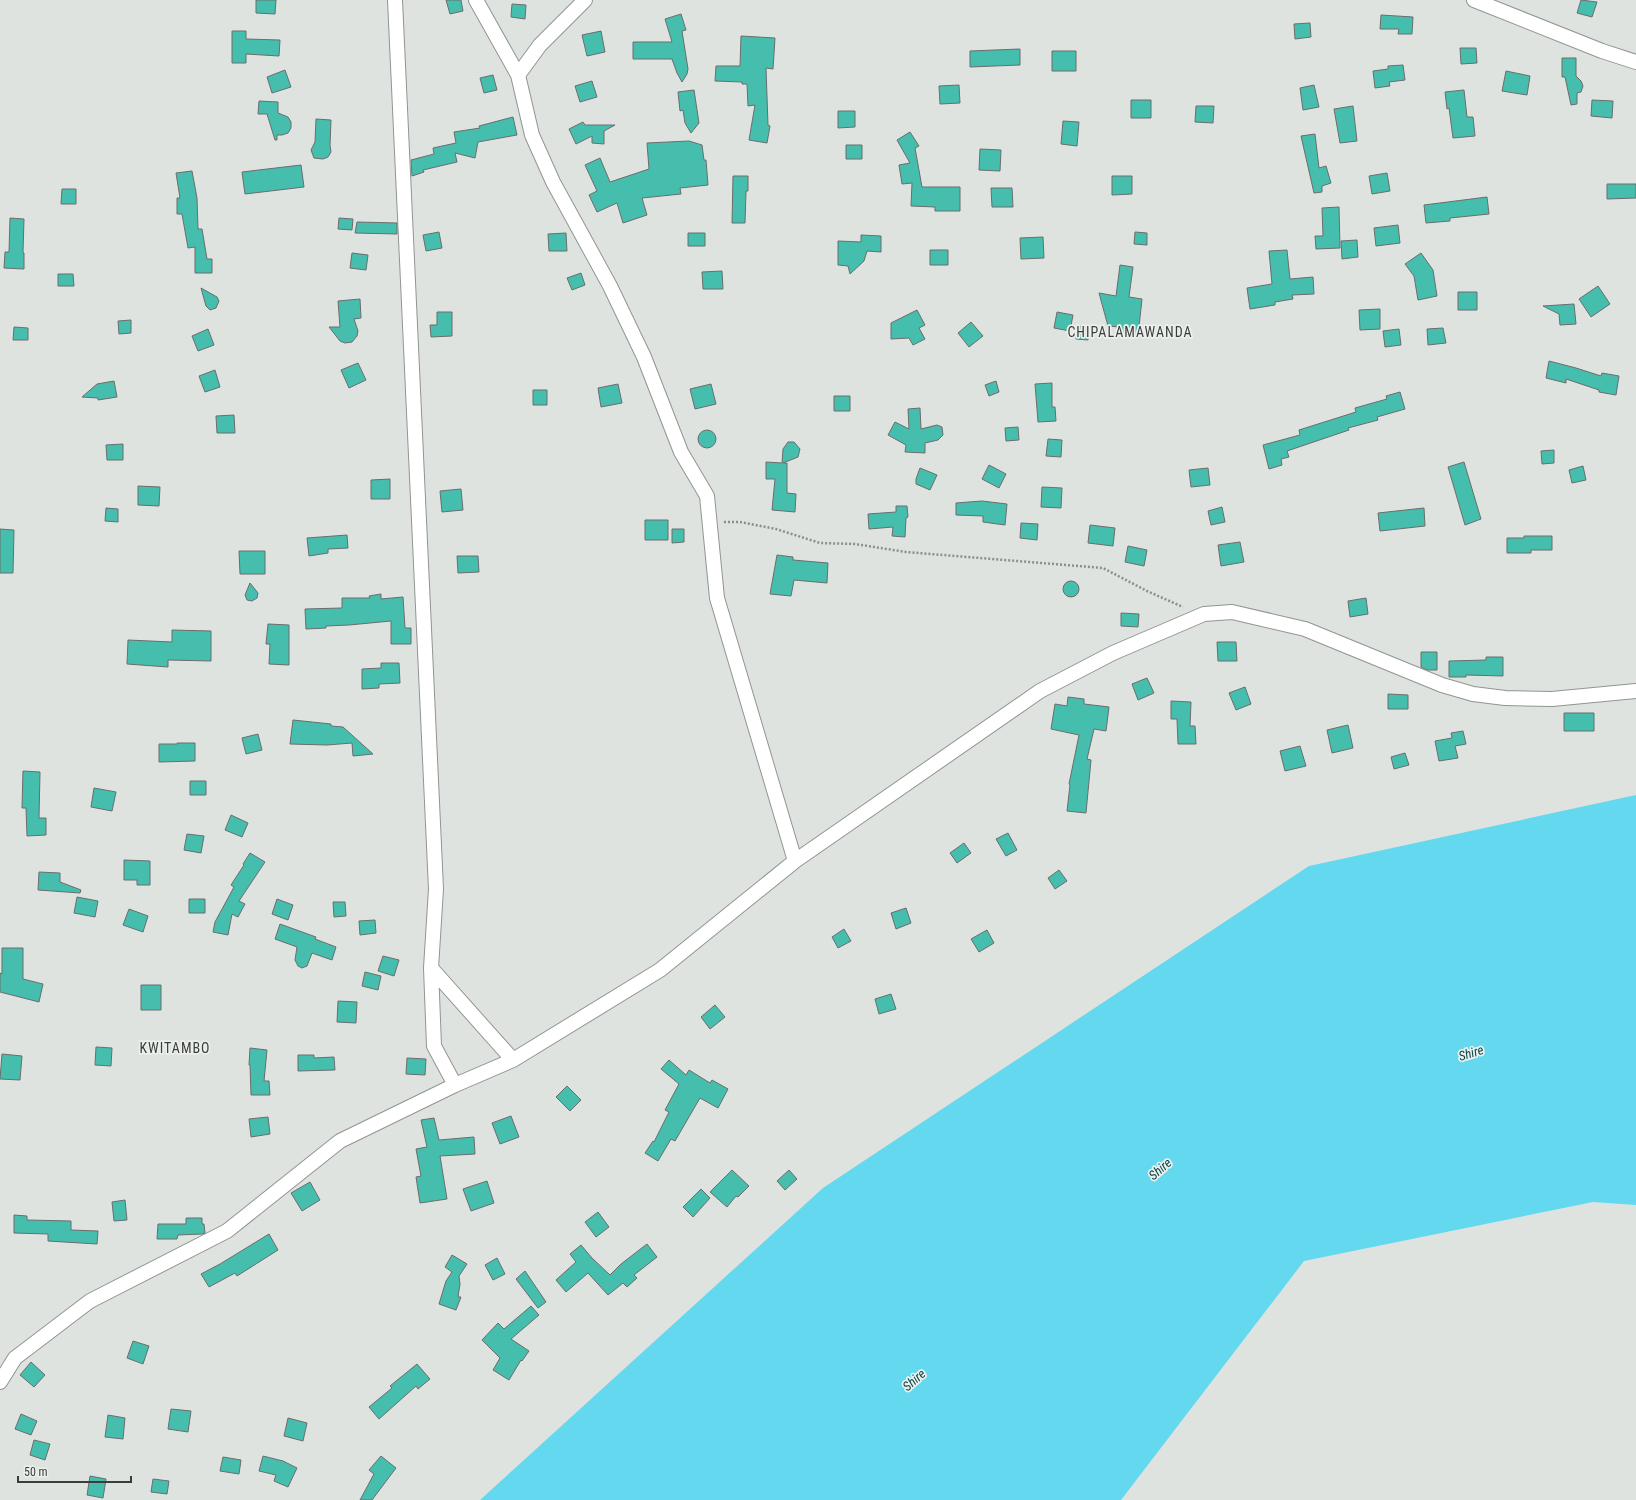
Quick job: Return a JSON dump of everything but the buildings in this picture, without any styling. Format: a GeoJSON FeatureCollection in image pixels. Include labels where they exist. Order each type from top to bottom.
{"type":"FeatureCollection","features":[{"type":"Feature","properties":{"kind":"street"},"geometry":{"type":"LineString","coordinates":[[395,0],[436,889],[431,968],[434,1046],[455,1085]]}},
{"type":"Feature","properties":{"kind":"street"},"geometry":{"type":"LineString","coordinates":[[476,0],[518,75],[532,135],[553,182],[610,286],[644,357],[681,452],[707,496],[717,598],[796,861]]}},
{"type":"Feature","properties":{"kind":"street"},"geometry":{"type":"LineString","coordinates":[[518,75],[540,45],[585,0]]}},
{"type":"Feature","properties":{"kind":"street"},"geometry":{"type":"LineString","coordinates":[[1474,0],[1602,51],[1636,62]]}},
{"type":"Feature","properties":{"kind":"street"},"geometry":{"type":"LineString","coordinates":[[0,1382],[15,1358],[90,1301],[227,1231],[340,1141],[455,1085],[513,1060],[660,970],[796,861],[1040,690],[1113,653],[1202,615],[1232,612],[1305,629],[1442,685],[1473,694],[1505,698],[1552,699],[1636,691]]}},
{"type":"Feature","properties":{"kind":"street"},"geometry":{"type":"LineString","coordinates":[[431,968],[513,1060]]}},
{"type":"Feature","properties":{"kind":"path"},"geometry":{"type":"LineString","coordinates":[[709,522],[740,522],[776,529],[820,543],[855,544],[906,552],[1103,568],[1147,591],[1202,615]]}},
{"type":"Feature","properties":{"kind":"water","name":"Shire"},"geometry":{"type":"Polygon","coordinates":[[[1636,795],[1636,1205],[1593,1202],[1304,1261],[1121,1500],[480,1500],[823,1188],[1309,866],[1636,795]]]}},
{"type":"Feature","properties":{"kind":"district","name":"CHIPALAMAWANDA"},"geometry":{"type":"Point","coordinates":[1130,332]}},
{"type":"Feature","properties":{"kind":"district","name":"KWITAMBO"},"geometry":{"type":"Point","coordinates":[175,1048]}}]}
